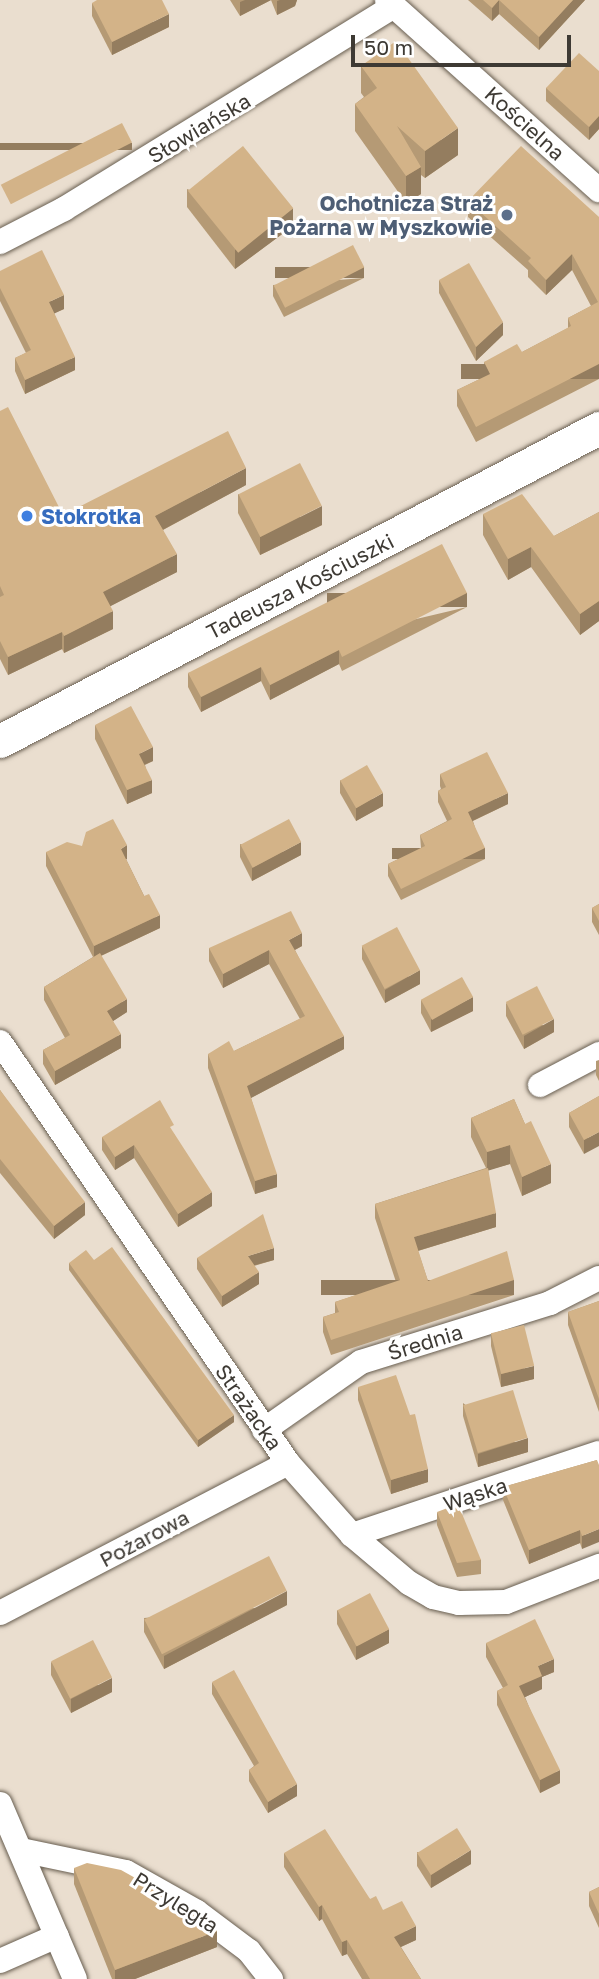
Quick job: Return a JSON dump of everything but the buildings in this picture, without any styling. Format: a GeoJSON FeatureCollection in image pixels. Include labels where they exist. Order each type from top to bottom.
{"type":"FeatureCollection","features":[{"type":"Feature","properties":{"kind":"main road","name":"Tadeusza Kościuszki"},"geometry":{"type":"LineString","coordinates":[[0,741],[599,428]]}},
{"type":"Feature","properties":{"kind":"street","name":"Kościelna"},"geometry":{"type":"LineString","coordinates":[[391,3],[599,190]]}},
{"type":"Feature","properties":{"kind":"street","name":"Słowiańska"},"geometry":{"type":"LineString","coordinates":[[0,242],[76,202],[391,3]]}},
{"type":"Feature","properties":{"kind":"street","name":"Strażacka"},"geometry":{"type":"LineString","coordinates":[[0,1042],[264,1430],[288,1463],[352,1535],[409,1583],[433,1597],[459,1604],[506,1602],[599,1566]]}},
{"type":"Feature","properties":{"kind":"street"},"geometry":{"type":"LineString","coordinates":[[540,1085],[599,1054]]}},
{"type":"Feature","properties":{"kind":"street","name":"Średnia"},"geometry":{"type":"LineString","coordinates":[[264,1430],[361,1362],[550,1303],[599,1278]]}},
{"type":"Feature","properties":{"kind":"street","name":"Wąska"},"geometry":{"type":"LineString","coordinates":[[352,1535],[599,1453]]}},
{"type":"Feature","properties":{"kind":"street","name":"Pożarowa"},"geometry":{"type":"LineString","coordinates":[[0,1614],[288,1463]]}},
{"type":"Feature","properties":{"kind":"street"},"geometry":{"type":"LineString","coordinates":[[0,1804],[75,1979]]}},
{"type":"Feature","properties":{"kind":"street","name":"Przyległa"},"geometry":{"type":"LineString","coordinates":[[21,1850],[126,1871],[197,1912],[249,1951],[271,1979]]}},
{"type":"Feature","properties":{"kind":"street"},"geometry":{"type":"LineString","coordinates":[[0,1961],[57,1936]]}},
{"type":"Feature","properties":{"kind":"place","name":"Ochotnicza Straż Pożarna w Myszkowie"},"geometry":{"type":"Point","coordinates":[507,215]}},
{"type":"Feature","properties":{"kind":"place","name":"Stokrotka"},"geometry":{"type":"Point","coordinates":[27,516]}}]}
